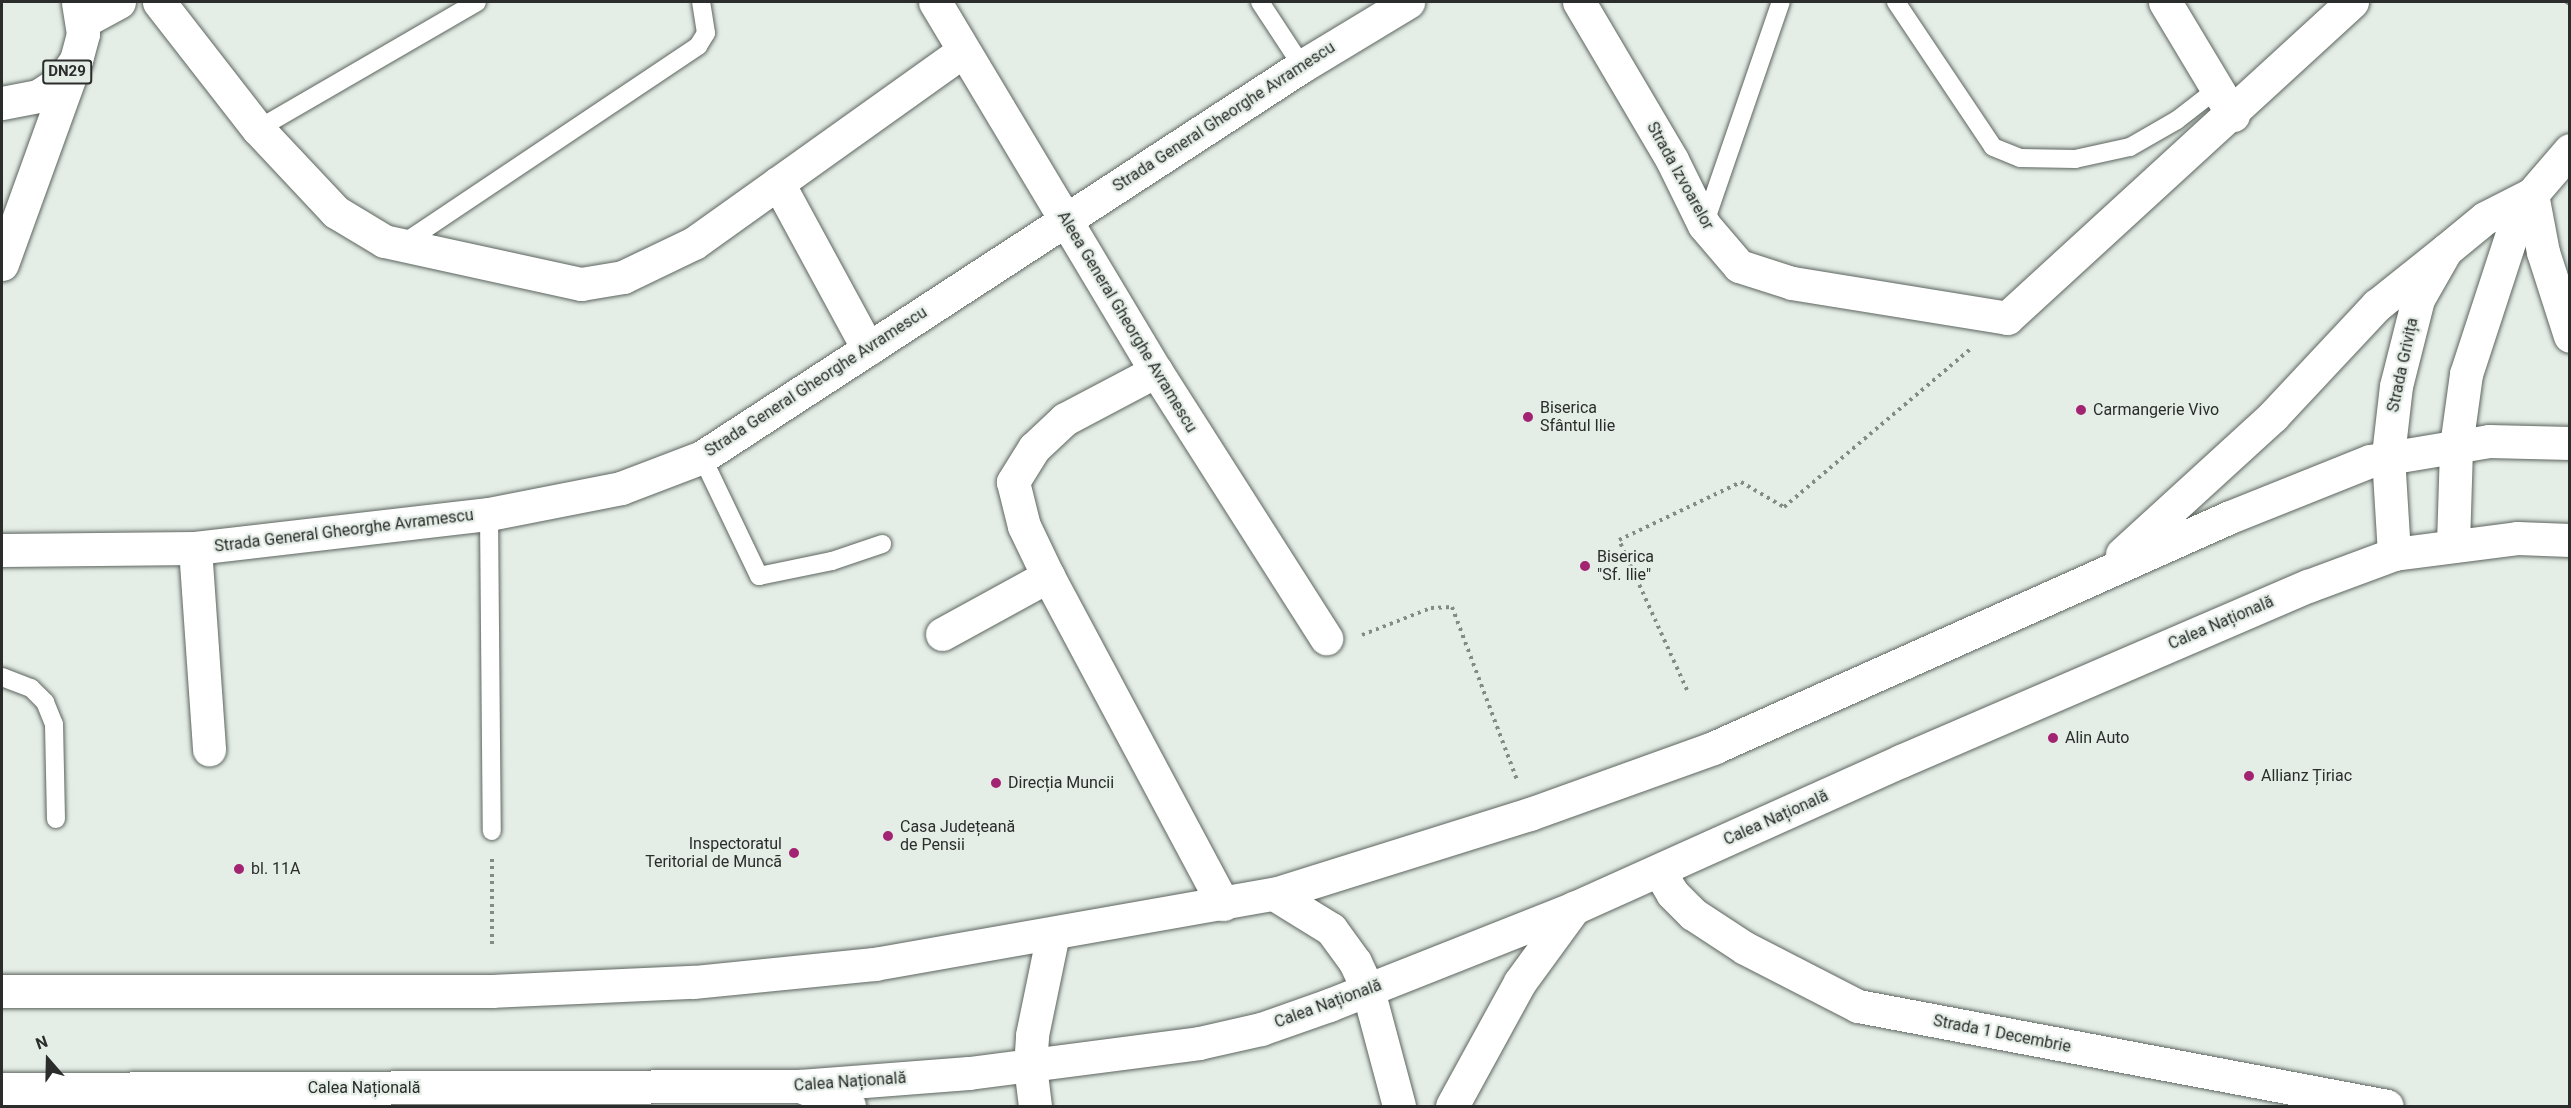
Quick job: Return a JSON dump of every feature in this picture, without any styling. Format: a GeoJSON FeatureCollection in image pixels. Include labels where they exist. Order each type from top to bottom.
{"type":"FeatureCollection","features":[{"type":"Feature","properties":{"kind":"street","name":"DN29"},"geometry":{"type":"LineString","coordinates":[[2,103],[25,101],[50,90],[76,60],[80,12],[119,2]]}},
{"type":"Feature","properties":{"kind":"street"},"geometry":{"type":"LineString","coordinates":[[159,2],[258,129],[336,212],[400,246],[581,284],[623,277],[694,243],[963,51]]}},
{"type":"Feature","properties":{"kind":"street","name":"Aleea General Gheorghe Avramescu"},"geometry":{"type":"LineString","coordinates":[[935,2],[1156,371],[1326,638]]}},
{"type":"Feature","properties":{"kind":"street","name":"Strada General Gheorghe Avramescu"},"geometry":{"type":"LineString","coordinates":[[2,549],[195,548],[489,514],[621,488],[702,457],[1302,66],[1408,2]]}},
{"type":"Feature","properties":{"kind":"street","name":"Strada Izvoarelor"},"geometry":{"type":"LineString","coordinates":[[1579,2],[1672,160],[1704,225],[1740,266],[1792,283],[2007,318]]}},
{"type":"Feature","properties":{"kind":"street"},"geometry":{"type":"LineString","coordinates":[[2165,2],[2225,102]]}},
{"type":"Feature","properties":{"kind":"street"},"geometry":{"type":"LineString","coordinates":[[2007,318],[2225,102],[2352,2]]}},
{"type":"Feature","properties":{"kind":"street"},"geometry":{"type":"LineString","coordinates":[[3,245],[76,60]]}},
{"type":"Feature","properties":{"kind":"street","name":"Strada Grivița"},"geometry":{"type":"LineString","coordinates":[[2453,544],[2456,446],[2466,374],[2512,233],[2532,194],[2570,150]]}},
{"type":"Feature","properties":{"kind":"street"},"geometry":{"type":"LineString","coordinates":[[778,183],[868,349]]}},
{"type":"Feature","properties":{"kind":"street"},"geometry":{"type":"LineString","coordinates":[[2532,194],[2543,252],[2570,336]]}},
{"type":"Feature","properties":{"kind":"street","name":"Strada Grivița"},"geometry":{"type":"LineString","coordinates":[[2394,554],[2388,455],[2406,339],[2418,298],[2446,250],[2485,218],[2532,194]]}},
{"type":"Feature","properties":{"kind":"street"},"geometry":{"type":"LineString","coordinates":[[2102,573],[2273,416],[2377,305],[2446,250]]}},
{"type":"Feature","properties":{"kind":"street"},"geometry":{"type":"LineString","coordinates":[[1156,371],[1065,419],[1034,448],[1013,482],[1024,526],[1048,576],[1223,904]]}},
{"type":"Feature","properties":{"kind":"street"},"geometry":{"type":"LineString","coordinates":[[2,991],[492,991],[694,982],[875,964],[1274,894],[1530,814],[1713,748],[2230,517],[2388,455],[2489,441],[2570,443]]}},
{"type":"Feature","properties":{"kind":"street","name":"Calea Națională"},"geometry":{"type":"LineString","coordinates":[[2,1089],[800,1086],[1030,1066],[1200,1043],[1261,1029],[1368,990],[1574,908],[1901,760],[2298,590],[2394,554],[2453,544],[2517,538],[2570,540]]}},
{"type":"Feature","properties":{"kind":"street"},"geometry":{"type":"LineString","coordinates":[[195,548],[210,750]]}},
{"type":"Feature","properties":{"kind":"street"},"geometry":{"type":"LineString","coordinates":[[942,634],[1048,576]]}},
{"type":"Feature","properties":{"kind":"street","name":"Strada 1 Decembrie"},"geometry":{"type":"LineString","coordinates":[[1659,871],[1672,893],[1693,914],[1744,948],[1858,1006],[2387,1107]]}},
{"type":"Feature","properties":{"kind":"street"},"geometry":{"type":"LineString","coordinates":[[1274,894],[1331,929],[1355,962],[1368,990],[1396,1102]]}},
{"type":"Feature","properties":{"kind":"street"},"geometry":{"type":"LineString","coordinates":[[1452,1107],[1520,982],[1574,908]]}},
{"type":"Feature","properties":{"kind":"street"},"geometry":{"type":"LineString","coordinates":[[1035,1107],[1030,1066],[1035,1008],[1053,934]]}},
{"type":"Feature","properties":{"kind":"street"},"geometry":{"type":"LineString","coordinates":[[800,1086],[849,1107]]}},
{"type":"Feature","properties":{"kind":"lane"},"geometry":{"type":"LineString","coordinates":[[258,129],[477,2]]}},
{"type":"Feature","properties":{"kind":"lane"},"geometry":{"type":"LineString","coordinates":[[400,246],[698,46],[706,33],[701,2]]}},
{"type":"Feature","properties":{"kind":"lane"},"geometry":{"type":"LineString","coordinates":[[1260,2],[1302,66]]}},
{"type":"Feature","properties":{"kind":"lane"},"geometry":{"type":"LineString","coordinates":[[1704,225],[1781,2]]}},
{"type":"Feature","properties":{"kind":"lane"},"geometry":{"type":"LineString","coordinates":[[1896,2],[1992,147],[2020,158],[2075,159],[2130,147],[2177,120],[2225,102]]}},
{"type":"Feature","properties":{"kind":"lane"},"geometry":{"type":"LineString","coordinates":[[702,457],[759,576],[832,561],[882,544]]}},
{"type":"Feature","properties":{"kind":"lane"},"geometry":{"type":"LineString","coordinates":[[489,514],[492,831]]}},
{"type":"Feature","properties":{"kind":"lane"},"geometry":{"type":"LineString","coordinates":[[2,677],[31,688],[45,702],[54,724],[56,819]]}},
{"type":"Feature","properties":{"kind":"path"},"geometry":{"type":"LineString","coordinates":[[1687,690],[1619,540],[1741,482],[1784,507],[2007,318]]}},
{"type":"Feature","properties":{"kind":"path"},"geometry":{"type":"LineString","coordinates":[[1326,638],[1369,635],[1431,608],[1452,607],[1530,814]]}},
{"type":"Feature","properties":{"kind":"path"},"geometry":{"type":"LineString","coordinates":[[492,831],[492,944]]}},
{"type":"Feature","properties":{"kind":"place","name":"Carmangerie Vivo"},"geometry":{"type":"Point","coordinates":[2081,410]}},
{"type":"Feature","properties":{"kind":"place","name":"Biserica Sfântul Ilie"},"geometry":{"type":"Point","coordinates":[1528,417]}},
{"type":"Feature","properties":{"kind":"place","name":"Biserica \"Sf. Ilie\""},"geometry":{"type":"Point","coordinates":[1585,566]}},
{"type":"Feature","properties":{"kind":"place","name":"Alin Auto"},"geometry":{"type":"Point","coordinates":[2053,738]}},
{"type":"Feature","properties":{"kind":"place","name":"Allianz Țiriac"},"geometry":{"type":"Point","coordinates":[2249,776]}},
{"type":"Feature","properties":{"kind":"place","name":"Direcția Muncii"},"geometry":{"type":"Point","coordinates":[996,783]}},
{"type":"Feature","properties":{"kind":"place","name":"Casa Județeană de Pensii"},"geometry":{"type":"Point","coordinates":[888,836]}},
{"type":"Feature","properties":{"kind":"place","name":"Inspectoratul Teritorial de Muncã"},"geometry":{"type":"Point","coordinates":[794,853]}},
{"type":"Feature","properties":{"kind":"place","name":"bl. 11A"},"geometry":{"type":"Point","coordinates":[239,869]}}]}
